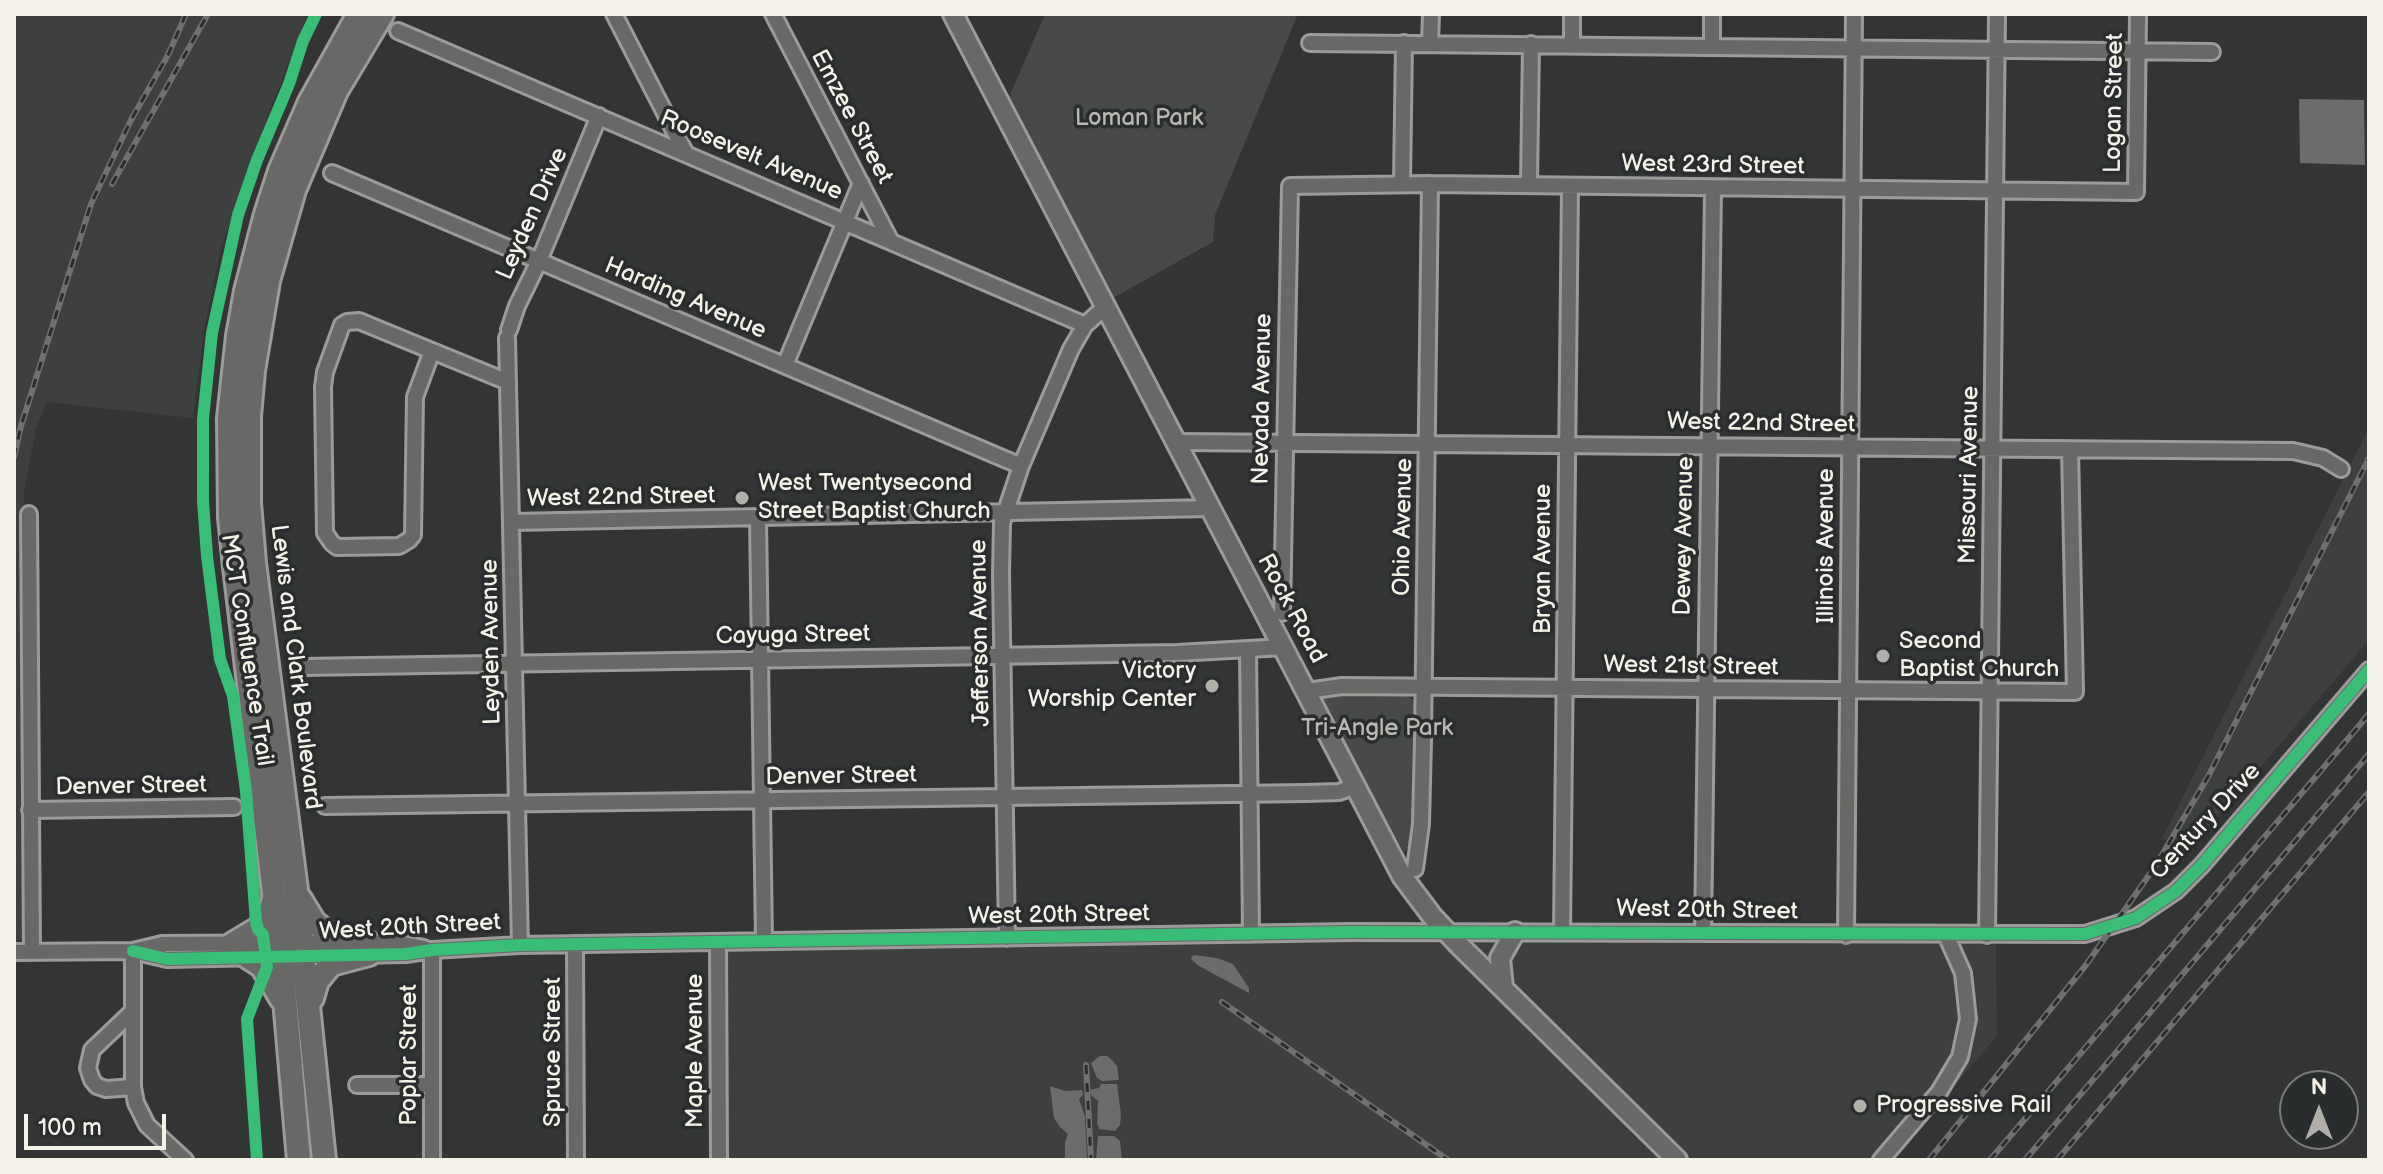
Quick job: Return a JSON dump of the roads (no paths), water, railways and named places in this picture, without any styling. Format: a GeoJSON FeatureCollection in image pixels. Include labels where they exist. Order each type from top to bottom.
{"type":"FeatureCollection","features":[{"type":"Feature","properties":{"kind":"highway","name":"Lewis and Clark Boulevard"},"geometry":{"type":"LineString","coordinates":[[324,1160],[310,1011],[275,898],[230,517],[229,418],[233,370],[246,291],[255,249],[280,171],[314,92],[359,14]]}},
{"type":"Feature","properties":{"kind":"highway","name":"Lewis and Clark Boulevard"},"geometry":{"type":"LineString","coordinates":[[299,1160],[287,1014],[296,890],[250,518],[248,456],[253,371],[268,281],[294,190],[336,91],[382,14]]}},
{"type":"Feature","properties":{"kind":"highway"},"geometry":{"type":"LineString","coordinates":[[296,890],[304,908],[321,929],[369,949]]}},
{"type":"Feature","properties":{"kind":"highway"},"geometry":{"type":"LineString","coordinates":[[275,898],[270,913],[240,950],[262,966],[273,981],[287,1014]]}},
{"type":"Feature","properties":{"kind":"highway"},"geometry":{"type":"LineString","coordinates":[[310,1011],[312,994],[322,972],[331,964],[369,949]]}},
{"type":"Feature","properties":{"kind":"main road","name":"Rock Road"},"geometry":{"type":"LineString","coordinates":[[953,14],[1402,876],[1447,932],[1677,1160]]}},
{"type":"Feature","properties":{"kind":"main road"},"geometry":{"type":"LineString","coordinates":[[1503,988],[1500,958],[1515,932]]}},
{"type":"Feature","properties":{"kind":"street"},"geometry":{"type":"LineString","coordinates":[[614,14],[685,152]]}},
{"type":"Feature","properties":{"kind":"street","name":"Emzee Street"},"geometry":{"type":"LineString","coordinates":[[773,14],[890,240]]}},
{"type":"Feature","properties":{"kind":"street"},"geometry":{"type":"LineString","coordinates":[[1430,43],[1431,14]]}},
{"type":"Feature","properties":{"kind":"street"},"geometry":{"type":"LineString","coordinates":[[1572,14],[1572,44]]}},
{"type":"Feature","properties":{"kind":"street"},"geometry":{"type":"LineString","coordinates":[[1712,14],[1712,46]]}},
{"type":"Feature","properties":{"kind":"street","name":"Illinois Avenue"},"geometry":{"type":"LineString","coordinates":[[1846,935],[1854,14]]}},
{"type":"Feature","properties":{"kind":"street","name":"Missouri Avenue"},"geometry":{"type":"LineString","coordinates":[[1987,935],[1997,14]]}},
{"type":"Feature","properties":{"kind":"street","name":"Logan Street"},"geometry":{"type":"LineString","coordinates":[[2136,192],[2138,14]]}},
{"type":"Feature","properties":{"kind":"street","name":"Roosevelt Avenue"},"geometry":{"type":"LineString","coordinates":[[398,31],[1085,325]]}},
{"type":"Feature","properties":{"kind":"street"},"geometry":{"type":"LineString","coordinates":[[1310,43],[2212,52]]}},
{"type":"Feature","properties":{"kind":"street"},"geometry":{"type":"LineString","coordinates":[[1402,184],[1404,43]]}},
{"type":"Feature","properties":{"kind":"street"},"geometry":{"type":"LineString","coordinates":[[1529,185],[1531,44]]}},
{"type":"Feature","properties":{"kind":"street","name":"Leyden Drive"},"geometry":{"type":"LineString","coordinates":[[508,334],[599,116]]}},
{"type":"Feature","properties":{"kind":"street","name":"Harding Avenue"},"geometry":{"type":"LineString","coordinates":[[332,173],[1021,466]]}},
{"type":"Feature","properties":{"kind":"street"},"geometry":{"type":"LineString","coordinates":[[785,365],[861,183]]}},
{"type":"Feature","properties":{"kind":"street","name":"West 23rd Street"},"geometry":{"type":"LineString","coordinates":[[1290,186],[1430,184],[2136,192]]}},
{"type":"Feature","properties":{"kind":"street","name":"Ohio Avenue"},"geometry":{"type":"LineString","coordinates":[[1415,869],[1421,824],[1424,687],[1430,184]]}},
{"type":"Feature","properties":{"kind":"street","name":"Nevada Avenue"},"geometry":{"type":"LineString","coordinates":[[1282,613],[1290,186]]}},
{"type":"Feature","properties":{"kind":"street","name":"Bryan Avenue"},"geometry":{"type":"LineString","coordinates":[[1562,932],[1570,186]]}},
{"type":"Feature","properties":{"kind":"street","name":"Dewey Avenue"},"geometry":{"type":"LineString","coordinates":[[1703,933],[1713,188]]}},
{"type":"Feature","properties":{"kind":"street","name":"Jefferson Avenue"},"geometry":{"type":"LineString","coordinates":[[1007,938],[1001,532],[1004,513],[1021,466],[1059,375],[1085,325],[1105,307]]}},
{"type":"Feature","properties":{"kind":"street"},"geometry":{"type":"LineString","coordinates":[[432,351],[415,397],[413,535],[399,546],[337,547],[325,533],[323,387],[339,330],[347,322],[359,321],[508,382]]}},
{"type":"Feature","properties":{"kind":"street","name":"Leyden Avenue"},"geometry":{"type":"LineString","coordinates":[[508,334],[520,945]]}},
{"type":"Feature","properties":{"kind":"street","name":"West 22nd Street"},"geometry":{"type":"LineString","coordinates":[[1176,442],[2293,451],[2323,458],[2341,469]]}},
{"type":"Feature","properties":{"kind":"street","name":"West 21st Street"},"geometry":{"type":"LineString","coordinates":[[1307,691],[1342,686],[2075,692],[2070,449]]}},
{"type":"Feature","properties":{"kind":"street","name":"West 22nd Street"},"geometry":{"type":"LineString","coordinates":[[512,522],[1211,508]]}},
{"type":"Feature","properties":{"kind":"street"},"geometry":{"type":"LineString","coordinates":[[29,514],[32,951]]}},
{"type":"Feature","properties":{"kind":"street"},"geometry":{"type":"LineString","coordinates":[[758,517],[764,941]]}},
{"type":"Feature","properties":{"kind":"street","name":"Cayuga Street"},"geometry":{"type":"LineString","coordinates":[[302,667],[1284,647]]}},
{"type":"Feature","properties":{"kind":"street"},"geometry":{"type":"LineString","coordinates":[[1248,650],[1251,934]]}},
{"type":"Feature","properties":{"kind":"street","name":"Century Drive"},"geometry":{"type":"LineString","coordinates":[[1987,935],[2085,934],[2114,927],[2156,907],[2202,865],[2369,670]]}},
{"type":"Feature","properties":{"kind":"street","name":"Denver Street"},"geometry":{"type":"LineString","coordinates":[[325,806],[1250,794],[1339,792],[1356,786]]}},
{"type":"Feature","properties":{"kind":"street","name":"Denver Street"},"geometry":{"type":"LineString","coordinates":[[30,810],[234,807]]}},
{"type":"Feature","properties":{"kind":"street","name":"West 20th Street"},"geometry":{"type":"LineString","coordinates":[[14,952],[133,951],[162,944],[240,950],[369,949],[399,943],[432,950],[575,944],[1447,932],[1987,935]]}},
{"type":"Feature","properties":{"kind":"street"},"geometry":{"type":"LineString","coordinates":[[1881,1160],[1939,1092],[1960,1057],[1968,1019],[1963,973],[1946,935]]}},
{"type":"Feature","properties":{"kind":"street","name":"Maple Avenue"},"geometry":{"type":"LineString","coordinates":[[718,942],[719,1160]]}},
{"type":"Feature","properties":{"kind":"street","name":"Spruce Street"},"geometry":{"type":"LineString","coordinates":[[575,944],[576,1160]]}},
{"type":"Feature","properties":{"kind":"street","name":"Poplar Street"},"geometry":{"type":"LineString","coordinates":[[432,950],[432,1160]]}},
{"type":"Feature","properties":{"kind":"street"},"geometry":{"type":"LineString","coordinates":[[133,951],[133,1087],[136,1103],[147,1125],[185,1160]]}},
{"type":"Feature","properties":{"kind":"street"},"geometry":{"type":"LineString","coordinates":[[133,1011],[92,1050],[88,1068],[97,1086],[106,1089],[133,1087]]}},
{"type":"Feature","properties":{"kind":"street"},"geometry":{"type":"LineString","coordinates":[[357,1085],[431,1085]]}},
{"type":"Feature","properties":{"kind":"railway"},"geometry":{"type":"LineString","coordinates":[[14,457],[91,204],[186,14]]}},
{"type":"Feature","properties":{"kind":"railway"},"geometry":{"type":"LineString","coordinates":[[112,184],[208,14]]}},
{"type":"Feature","properties":{"kind":"railway"},"geometry":{"type":"LineString","coordinates":[[1929,1160],[2086,965],[2156,865],[2209,775],[2369,458]]}},
{"type":"Feature","properties":{"kind":"railway"},"geometry":{"type":"LineString","coordinates":[[1990,1160],[2369,714]]}},
{"type":"Feature","properties":{"kind":"railway"},"geometry":{"type":"LineString","coordinates":[[2025,1160],[2369,754]]}},
{"type":"Feature","properties":{"kind":"railway"},"geometry":{"type":"LineString","coordinates":[[2057,1160],[2369,792]]}},
{"type":"Feature","properties":{"kind":"railway"},"geometry":{"type":"LineString","coordinates":[[1222,1002],[1448,1160]]}},
{"type":"Feature","properties":{"kind":"railway"},"geometry":{"type":"LineString","coordinates":[[1086,1065],[1091,1160]]}},
{"type":"Feature","properties":{"kind":"place","name":"West Twentysecond Street Baptist Church"},"geometry":{"type":"Point","coordinates":[742,498]}},
{"type":"Feature","properties":{"kind":"place","name":"Second Baptist Church"},"geometry":{"type":"Point","coordinates":[1883,656]}},
{"type":"Feature","properties":{"kind":"place","name":"Victory Worship Center"},"geometry":{"type":"Point","coordinates":[1212,686]}},
{"type":"Feature","properties":{"kind":"place","name":"Progressive Rail"},"geometry":{"type":"Point","coordinates":[1860,1106]}},
{"type":"Feature","properties":{"kind":"park label","name":"Loman Park"},"geometry":{"type":"Point","coordinates":[1139,119]}},
{"type":"Feature","properties":{"kind":"park label","name":"Tri-Angle Park"},"geometry":{"type":"Point","coordinates":[1377,729]}}]}
